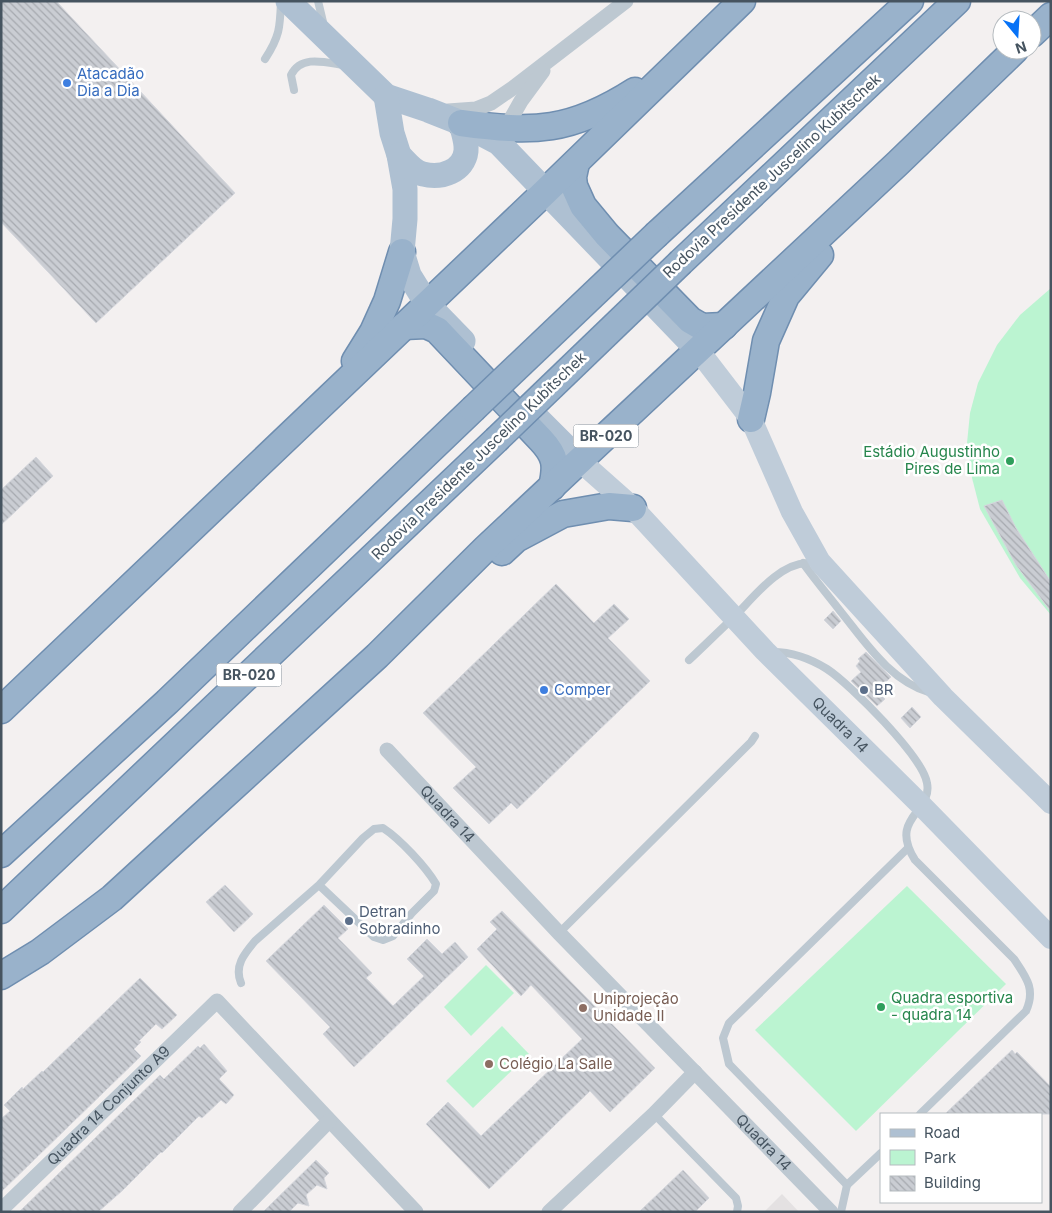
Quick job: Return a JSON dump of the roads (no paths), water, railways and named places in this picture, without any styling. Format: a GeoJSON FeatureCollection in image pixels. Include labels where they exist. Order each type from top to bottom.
{"type":"FeatureCollection","features":[{"type":"Feature","properties":{"kind":"highway"},"geometry":{"type":"LineString","coordinates":[[1,710],[576,163],[742,1]]}},
{"type":"Feature","properties":{"kind":"highway","name":"BR-020"},"geometry":{"type":"LineString","coordinates":[[1,854],[167,702],[657,234],[910,1]]}},
{"type":"Feature","properties":{"kind":"highway","name":"Rodovia Presidente Juscelino Kubitschek"},"geometry":{"type":"LineString","coordinates":[[1,910],[957,1]]}},
{"type":"Feature","properties":{"kind":"highway","name":"BR-020"},"geometry":{"type":"LineString","coordinates":[[1,976],[40,952],[112,898],[377,656],[428,604],[898,163],[1005,60]]}},
{"type":"Feature","properties":{"kind":"highway"},"geometry":{"type":"LineString","coordinates":[[461,123],[502,136],[528,129],[557,126],[583,119],[618,102],[680,63]]}},
{"type":"Feature","properties":{"kind":"highway"},"geometry":{"type":"LineString","coordinates":[[576,163],[573,177],[576,191],[583,206],[607,235],[690,320],[702,327],[724,326]]}},
{"type":"Feature","properties":{"kind":"highway"},"geometry":{"type":"LineString","coordinates":[[751,419],[766,341],[786,296],[898,163]]}},
{"type":"Feature","properties":{"kind":"highway"},"geometry":{"type":"LineString","coordinates":[[339,389],[373,332],[387,301],[402,252]]}},
{"type":"Feature","properties":{"kind":"highway"},"geometry":{"type":"LineString","coordinates":[[448,326],[447,304],[449,284]]}},
{"type":"Feature","properties":{"kind":"highway"},"geometry":{"type":"LineString","coordinates":[[404,326],[426,325],[437,330],[541,440],[553,455],[555,475],[552,487]]}},
{"type":"Feature","properties":{"kind":"highway"},"geometry":{"type":"LineString","coordinates":[[377,656],[437,611],[516,539],[563,514],[609,506],[633,508]]}},
{"type":"Feature","properties":{"kind":"main road"},"geometry":{"type":"LineString","coordinates":[[288,1],[386,96],[461,123],[466,151],[461,164],[451,173],[423,174],[412,169],[399,155]]}},
{"type":"Feature","properties":{"kind":"main road"},"geometry":{"type":"LineString","coordinates":[[386,96],[392,133],[399,155],[404,189],[405,220],[402,252],[409,275],[427,304],[580,461]]}},
{"type":"Feature","properties":{"kind":"main road"},"geometry":{"type":"LineString","coordinates":[[502,136],[545,192],[698,350],[751,419],[792,512],[811,562],[1051,804]]}},
{"type":"Feature","properties":{"kind":"main road","name":"Quadra 14"},"geometry":{"type":"LineString","coordinates":[[580,461],[633,508],[764,651],[921,805],[1051,938]]}},
{"type":"Feature","properties":{"kind":"street"},"geometry":{"type":"LineString","coordinates":[[428,110],[464,111],[491,103],[626,1]]}},
{"type":"Feature","properties":{"kind":"street"},"geometry":{"type":"LineString","coordinates":[[502,136],[521,101],[555,56]]}},
{"type":"Feature","properties":{"kind":"street","name":"Quadra 14"},"geometry":{"type":"LineString","coordinates":[[387,750],[559,934],[831,1212]]}},
{"type":"Feature","properties":{"kind":"street","name":"Quadra 14 Conjunto A9"},"geometry":{"type":"LineString","coordinates":[[1,1210],[217,1001],[329,1121]]}},
{"type":"Feature","properties":{"kind":"street"},"geometry":{"type":"LineString","coordinates":[[553,1211],[695,1072]]}},
{"type":"Feature","properties":{"kind":"street"},"geometry":{"type":"LineString","coordinates":[[240,1212],[329,1121],[416,1212]]}},
{"type":"Feature","properties":{"kind":"lane"},"geometry":{"type":"LineString","coordinates":[[265,59],[275,44],[281,23],[281,1]]}},
{"type":"Feature","properties":{"kind":"lane"},"geometry":{"type":"LineString","coordinates":[[318,1],[329,42]]}},
{"type":"Feature","properties":{"kind":"lane"},"geometry":{"type":"LineString","coordinates":[[294,90],[291,76],[299,65],[308,61],[354,67]]}},
{"type":"Feature","properties":{"kind":"lane"},"geometry":{"type":"LineString","coordinates":[[689,660],[733,618],[756,592],[789,569],[811,562]]}},
{"type":"Feature","properties":{"kind":"lane"},"geometry":{"type":"LineString","coordinates":[[764,651],[787,652],[810,660],[827,669],[886,723],[923,772],[928,782],[928,790],[909,823],[906,839],[908,848],[915,860],[1014,959],[1026,977],[1031,990],[1030,1002],[1026,1010],[921,1113]]}},
{"type":"Feature","properties":{"kind":"lane"},"geometry":{"type":"LineString","coordinates":[[559,934],[752,742],[755,736]]}},
{"type":"Feature","properties":{"kind":"lane"},"geometry":{"type":"LineString","coordinates":[[241,984],[238,977],[240,961],[255,941],[319,885],[363,838],[374,829],[384,828],[392,834],[431,876],[436,884],[434,891],[393,936],[383,940],[374,937],[319,885]]}},
{"type":"Feature","properties":{"kind":"lane"},"geometry":{"type":"LineString","coordinates":[[847,1185],[729,1064],[723,1038],[729,1023],[908,848]]}},
{"type":"Feature","properties":{"kind":"lane"},"geometry":{"type":"LineString","coordinates":[[654,1114],[736,1198],[737,1212]]}},
{"type":"Feature","properties":{"kind":"lane"},"geometry":{"type":"LineString","coordinates":[[841,1212],[847,1185],[880,1154]]}},
{"type":"Feature","properties":{"kind":"place","name":"Atacadão Dia a Dia"},"geometry":{"type":"Point","coordinates":[67,83]}},
{"type":"Feature","properties":{"kind":"place","name":"Estádio Augustinho Pires de Lima"},"geometry":{"type":"Point","coordinates":[1010,461]}},
{"type":"Feature","properties":{"kind":"place","name":"Comper"},"geometry":{"type":"Point","coordinates":[544,690]}},
{"type":"Feature","properties":{"kind":"place","name":"BR"},"geometry":{"type":"Point","coordinates":[864,690]}},
{"type":"Feature","properties":{"kind":"place","name":"Detran Sobradinho"},"geometry":{"type":"Point","coordinates":[349,921]}},
{"type":"Feature","properties":{"kind":"place","name":"Quadra esportiva - quadra 14"},"geometry":{"type":"Point","coordinates":[881,1007]}},
{"type":"Feature","properties":{"kind":"place","name":"Uniprojeção Unidade II"},"geometry":{"type":"Point","coordinates":[583,1008]}},
{"type":"Feature","properties":{"kind":"place","name":"Colégio La Salle"},"geometry":{"type":"Point","coordinates":[489,1064]}}]}
